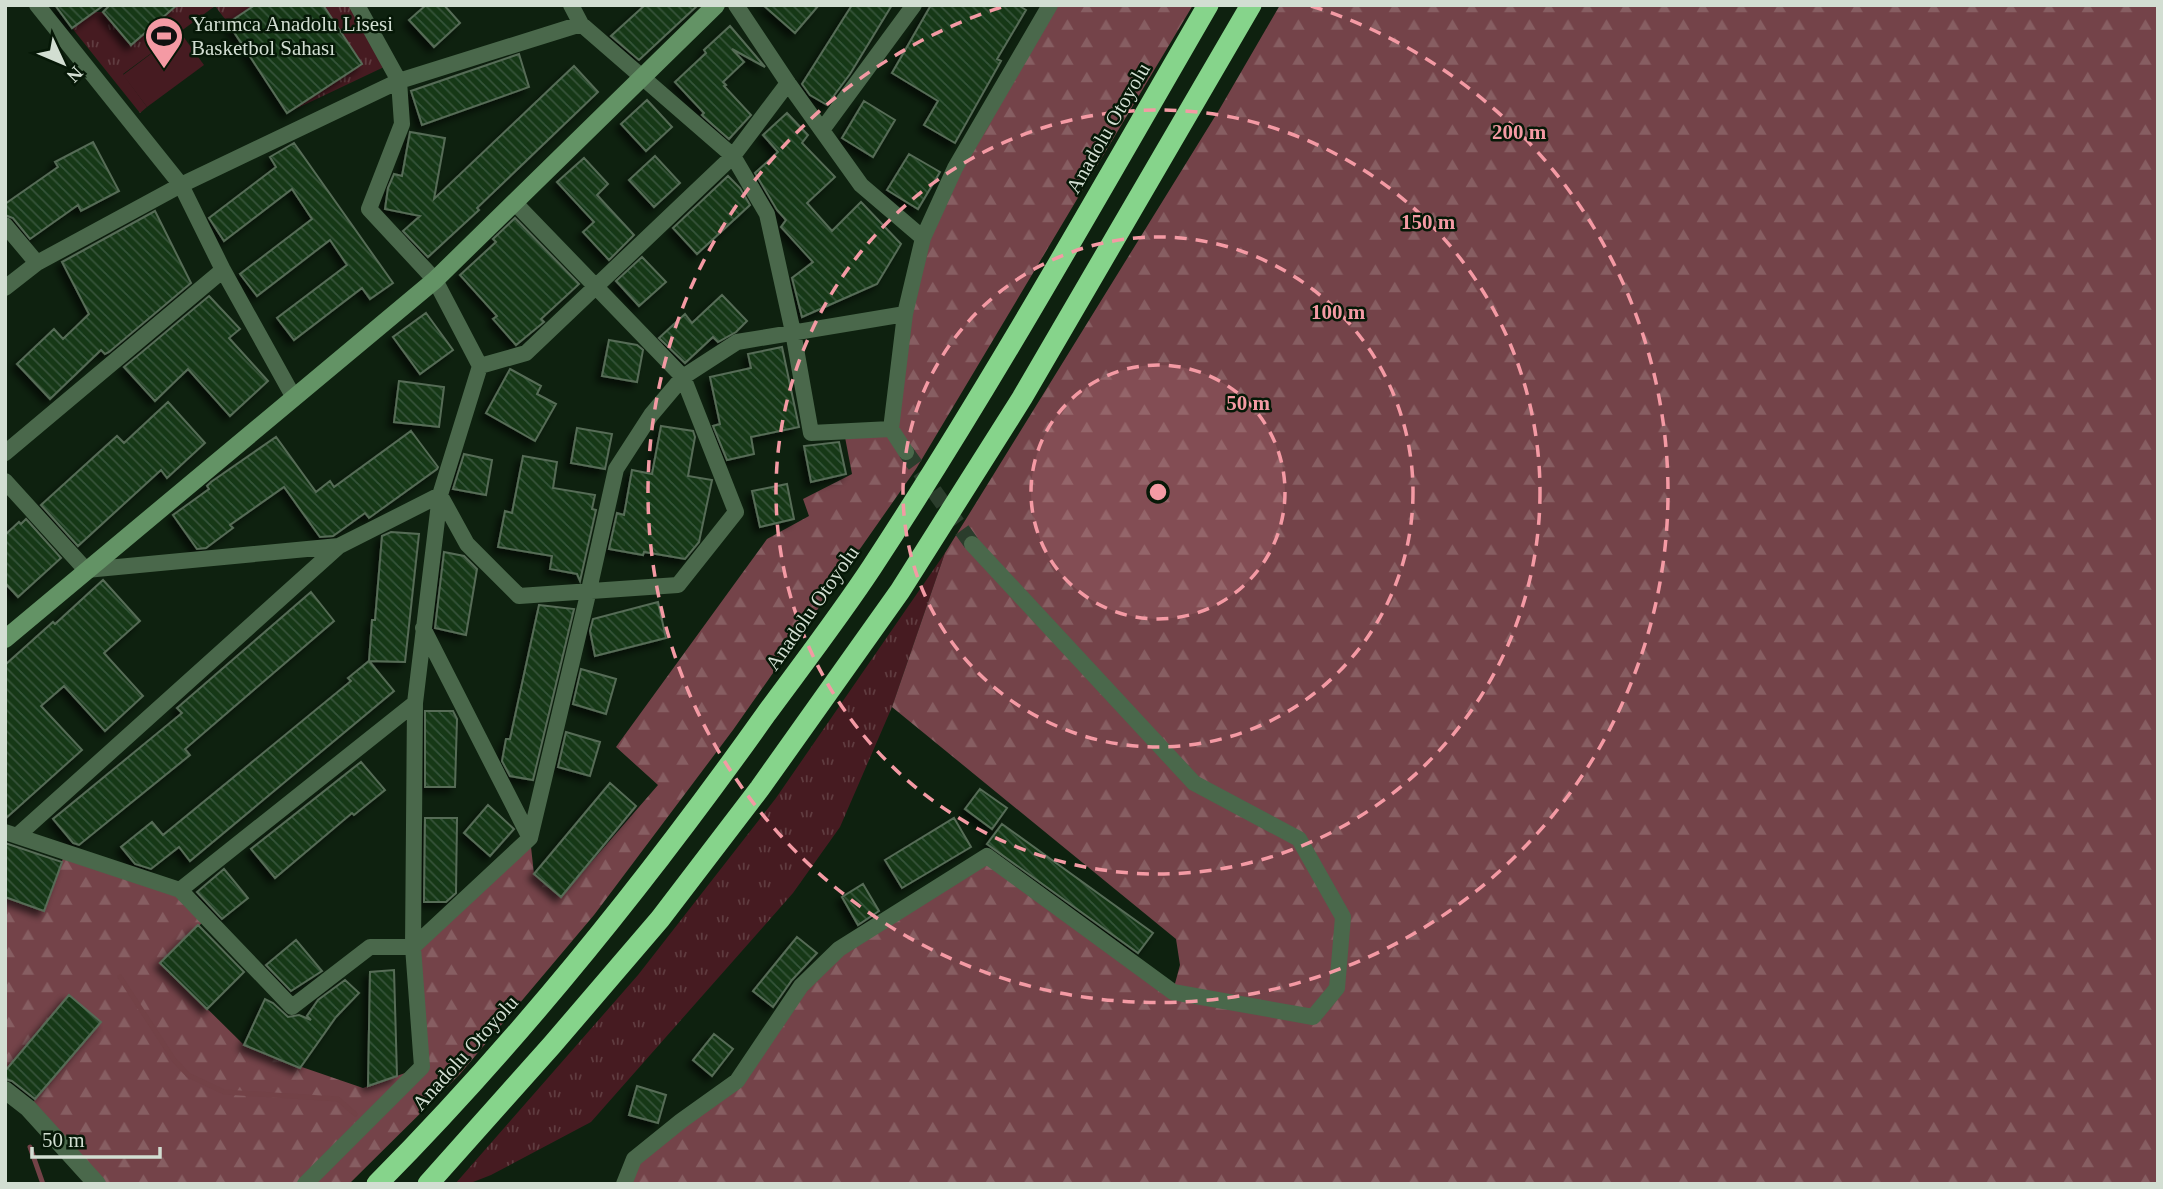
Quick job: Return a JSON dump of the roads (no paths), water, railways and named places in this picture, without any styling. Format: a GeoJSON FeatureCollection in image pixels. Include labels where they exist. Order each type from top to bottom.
{"type":"FeatureCollection","features":[{"type":"Feature","properties":{"kind":"highway","name":"Anadolu Otoyolu"},"geometry":{"type":"LineString","coordinates":[[377,1184],[527,1022],[624,906],[871,569],[992,374],[1208,5]]}},
{"type":"Feature","properties":{"kind":"highway"},"geometry":{"type":"LineString","coordinates":[[428,1184],[660,919],[760,788],[900,591],[1023,398],[1251,5]]}},
{"type":"Feature","properties":{"kind":"main road"},"geometry":{"type":"LineString","coordinates":[[5,639],[435,280],[716,5]]}},
{"type":"Feature","properties":{"kind":"street"},"geometry":{"type":"LineString","coordinates":[[37,5],[181,185],[223,270],[293,396]]}},
{"type":"Feature","properties":{"kind":"street"},"geometry":{"type":"LineString","coordinates":[[305,1184],[422,1067],[413,947],[415,703],[440,495],[480,366],[435,280],[369,209],[402,124],[399,81],[357,5]]}},
{"type":"Feature","properties":{"kind":"street"},"geometry":{"type":"LineString","coordinates":[[571,5],[581,24],[733,156],[767,214],[793,331],[811,433],[891,429]]}},
{"type":"Feature","properties":{"kind":"street"},"geometry":{"type":"LineString","coordinates":[[736,5],[788,83],[862,185],[923,238]]}},
{"type":"Feature","properties":{"kind":"street"},"geometry":{"type":"LineString","coordinates":[[822,130],[914,5]]}},
{"type":"Feature","properties":{"kind":"street"},"geometry":{"type":"LineString","coordinates":[[906,452],[891,429],[905,314],[923,238],[955,168],[1050,5]]}},
{"type":"Feature","properties":{"kind":"street"},"geometry":{"type":"LineString","coordinates":[[5,288],[37,263],[181,185],[399,81],[581,24]]}},
{"type":"Feature","properties":{"kind":"street"},"geometry":{"type":"LineString","coordinates":[[480,366],[526,353],[733,156],[788,83]]}},
{"type":"Feature","properties":{"kind":"street"},"geometry":{"type":"LineString","coordinates":[[440,495],[467,544],[519,596],[678,585],[736,512],[683,377],[514,202]]}},
{"type":"Feature","properties":{"kind":"street"},"geometry":{"type":"LineString","coordinates":[[5,225],[37,263]]}},
{"type":"Feature","properties":{"kind":"street"},"geometry":{"type":"LineString","coordinates":[[5,453],[223,270]]}},
{"type":"Feature","properties":{"kind":"street"},"geometry":{"type":"LineString","coordinates":[[11,834],[180,890],[292,1007],[370,947],[413,947],[530,838],[616,469],[651,415],[683,377],[737,342],[905,314]]}},
{"type":"Feature","properties":{"kind":"street"},"geometry":{"type":"LineString","coordinates":[[5,481],[86,570],[339,546]]}},
{"type":"Feature","properties":{"kind":"street"},"geometry":{"type":"LineString","coordinates":[[11,834],[339,546],[440,495]]}},
{"type":"Feature","properties":{"kind":"street"},"geometry":{"type":"LineString","coordinates":[[624,1184],[634,1159],[737,1081],[801,986],[839,949],[987,856],[1173,992],[1313,1017],[1337,988],[1343,917],[1299,839],[1194,783],[972,544]]}},
{"type":"Feature","properties":{"kind":"street"},"geometry":{"type":"LineString","coordinates":[[423,628],[530,838]]}},
{"type":"Feature","properties":{"kind":"street"},"geometry":{"type":"LineString","coordinates":[[180,890],[415,703]]}},
{"type":"Feature","properties":{"kind":"street"},"geometry":{"type":"LineString","coordinates":[[5,1090],[27,1108],[97,1184]]}},
{"type":"Feature","properties":{"kind":"waterway"},"geometry":{"type":"LineString","coordinates":[[120,977],[174,1060],[188,1075],[224,1092],[338,1099],[355,1114]]}},
{"type":"Feature","properties":{"kind":"waterway"},"geometry":{"type":"LineString","coordinates":[[30,1147],[43,1184]]}},
{"type":"Feature","properties":{"kind":"tunnel"},"geometry":{"type":"LineString","coordinates":[[906,452],[972,544]]}},
{"type":"Feature","properties":{"kind":"place","name":"Yarımca Anadolu Lisesi Basketbol Sahası"},"geometry":{"type":"Point","coordinates":[164,70]}}]}
